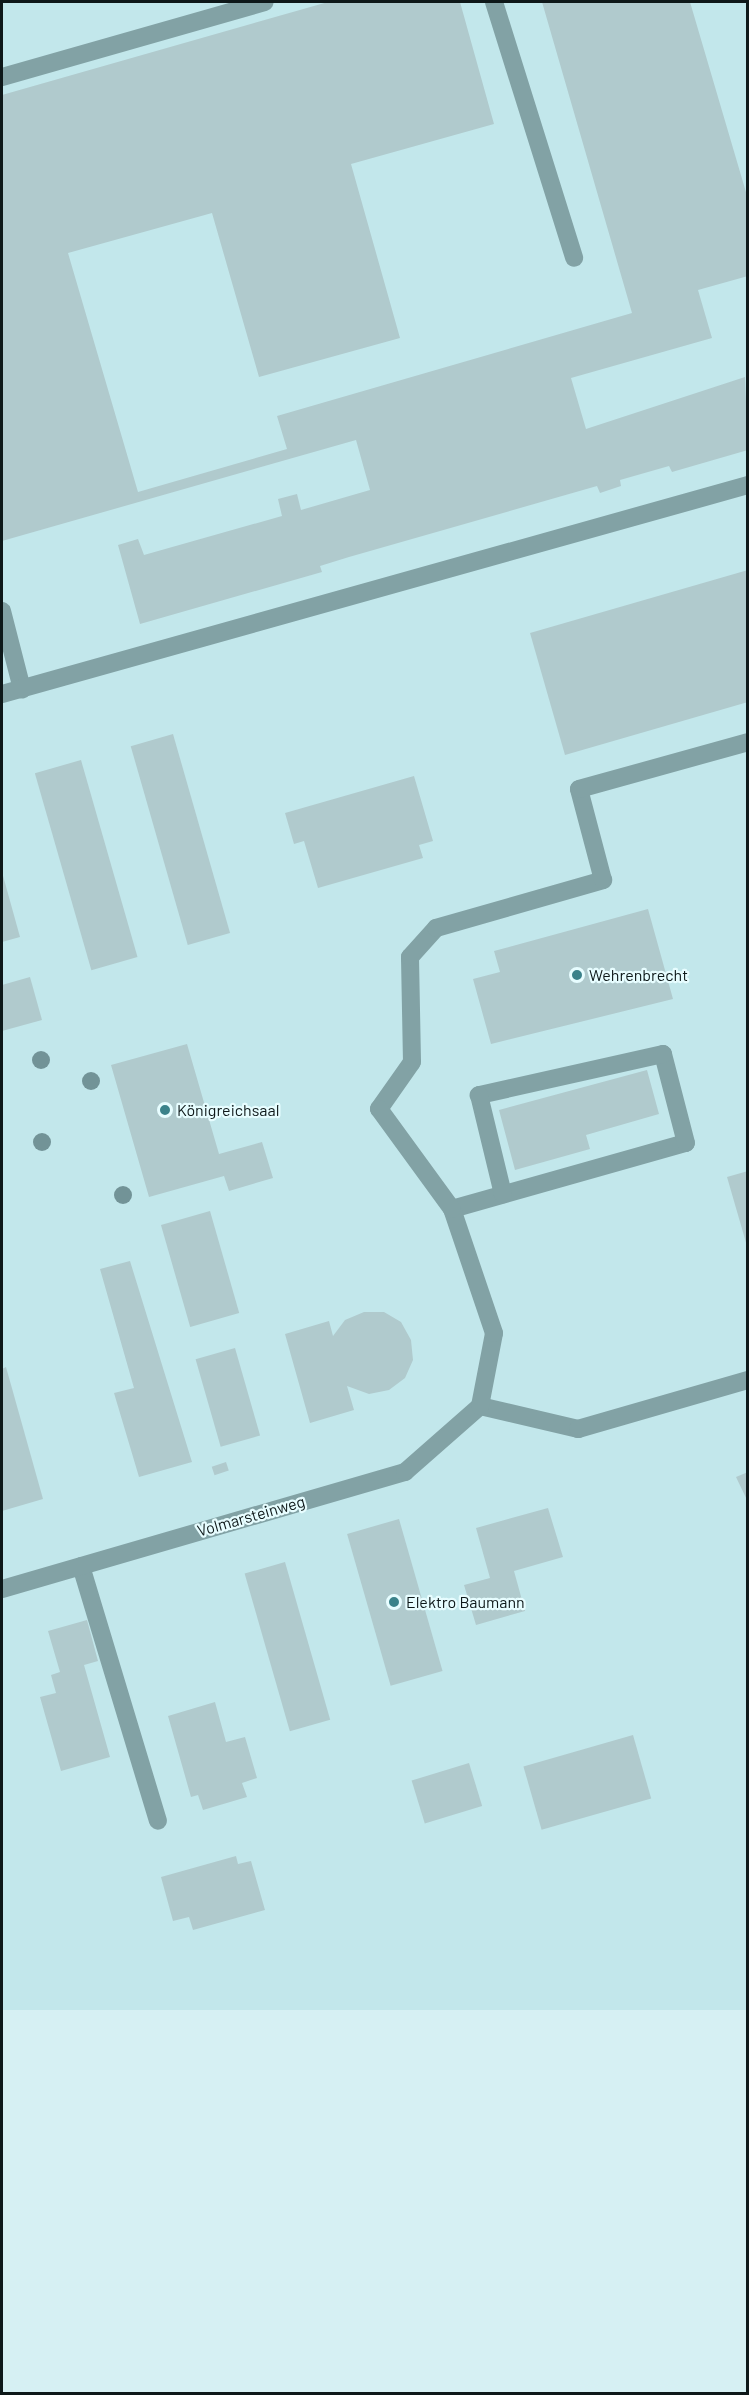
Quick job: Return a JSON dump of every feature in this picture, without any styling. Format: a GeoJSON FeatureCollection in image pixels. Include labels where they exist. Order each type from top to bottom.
{"type":"FeatureCollection","features":[{"type":"Feature","properties":{"kind":"street"},"geometry":{"type":"LineString","coordinates":[[2,77],[265,2]]}},
{"type":"Feature","properties":{"kind":"street"},"geometry":{"type":"LineString","coordinates":[[494,2],[574,258]]}},
{"type":"Feature","properties":{"kind":"street"},"geometry":{"type":"LineString","coordinates":[[2,694],[747,485]]}},
{"type":"Feature","properties":{"kind":"street"},"geometry":{"type":"LineString","coordinates":[[2,611],[22,688]]}},
{"type":"Feature","properties":{"kind":"street"},"geometry":{"type":"LineString","coordinates":[[747,742],[579,789],[603,880],[436,928],[410,957],[412,1062],[380,1109],[452,1209],[494,1333],[480,1406],[578,1429],[747,1380]]}},
{"type":"Feature","properties":{"kind":"street"},"geometry":{"type":"LineString","coordinates":[[452,1209],[686,1143],[663,1054],[479,1095],[503,1194]]}},
{"type":"Feature","properties":{"kind":"street","name":"Volmarsteinweg"},"geometry":{"type":"LineString","coordinates":[[2,1589],[405,1472],[480,1406]]}},
{"type":"Feature","properties":{"kind":"street"},"geometry":{"type":"LineString","coordinates":[[81,1566],[158,1821]]}},
{"type":"Feature","properties":{"kind":"shaded area"},"geometry":{"type":"Polygon","coordinates":[[[2,2],[747,2],[747,2010],[2,2010],[2,2]]]}},
{"type":"Feature","properties":{"kind":"building"},"geometry":{"type":"Polygon","coordinates":[[[328,2],[460,2],[494,124],[351,164],[400,338],[259,377],[212,213],[68,253],[138,492],[287,449],[277,416],[632,313],[542,2],[690,2],[748,199],[748,276],[698,290],[712,338],[571,378],[586,429],[745,377],[748,450],[672,472],[669,466],[620,480],[621,486],[600,493],[597,486],[349,557],[320,566],[322,572],[140,624],[118,545],[138,539],[144,555],[282,516],[278,499],[297,494],[301,510],[370,490],[356,440],[2,541],[2,95],[328,2]]]}},
{"type":"Feature","properties":{"kind":"building"},"geometry":{"type":"Polygon","coordinates":[[[748,570],[748,702],[565,755],[530,633],[748,570]]]}},
{"type":"Feature","properties":{"kind":"building"},"geometry":{"type":"Polygon","coordinates":[[[173,734],[230,933],[188,945],[131,746],[173,734]]]}},
{"type":"Feature","properties":{"kind":"building"},"geometry":{"type":"Polygon","coordinates":[[[81,760],[138,957],[91,970],[35,773],[81,760]]]}},
{"type":"Feature","properties":{"kind":"building"},"geometry":{"type":"Polygon","coordinates":[[[414,776],[433,841],[419,845],[423,858],[318,888],[304,841],[294,844],[285,813],[414,776]]]}},
{"type":"Feature","properties":{"kind":"building"},"geometry":{"type":"Polygon","coordinates":[[[2,872],[20,937],[2,942],[2,872]]]}},
{"type":"Feature","properties":{"kind":"building","name":"Wehrenbrecht"},"geometry":{"type":"Polygon","coordinates":[[[648,909],[673,999],[491,1044],[473,979],[500,972],[494,951],[648,909]]]}},
{"type":"Feature","properties":{"kind":"building"},"geometry":{"type":"Polygon","coordinates":[[[30,977],[42,1020],[2,1031],[2,985],[30,977]]]}},
{"type":"Feature","properties":{"kind":"building","name":"Königreichsaal"},"geometry":{"type":"Polygon","coordinates":[[[187,1044],[219,1154],[262,1142],[273,1178],[229,1191],[224,1176],[149,1197],[111,1065],[187,1044]]]}},
{"type":"Feature","properties":{"kind":"building"},"geometry":{"type":"Polygon","coordinates":[[[647,1070],[659,1114],[586,1135],[590,1149],[515,1170],[499,1110],[647,1070]]]}},
{"type":"Feature","properties":{"kind":"building"},"geometry":{"type":"Polygon","coordinates":[[[748,1171],[748,1246],[747,1246],[727,1177],[748,1171]]]}},
{"type":"Feature","properties":{"kind":"building"},"geometry":{"type":"Polygon","coordinates":[[[210,1211],[239,1313],[190,1327],[161,1225],[210,1211]]]}},
{"type":"Feature","properties":{"kind":"building"},"geometry":{"type":"Polygon","coordinates":[[[130,1261],[192,1462],[139,1477],[114,1393],[134,1388],[100,1269],[130,1261]]]}},
{"type":"Feature","properties":{"kind":"building"},"geometry":{"type":"Polygon","coordinates":[[[364,1312],[384,1312],[401,1322],[411,1340],[413,1360],[405,1378],[389,1390],[369,1394],[347,1386],[354,1410],[310,1423],[285,1334],[329,1321],[333,1336],[345,1320],[364,1312]]]}},
{"type":"Feature","properties":{"kind":"building"},"geometry":{"type":"Polygon","coordinates":[[[235,1348],[260,1435],[221,1447],[196,1359],[235,1348]]]}},
{"type":"Feature","properties":{"kind":"building"},"geometry":{"type":"Polygon","coordinates":[[[6,1367],[43,1499],[2,1511],[2,1369],[6,1367]]]}},
{"type":"Feature","properties":{"kind":"building"},"geometry":{"type":"Polygon","coordinates":[[[226,1462],[229,1471],[215,1475],[212,1467],[226,1462]]]}},
{"type":"Feature","properties":{"kind":"building"},"geometry":{"type":"Polygon","coordinates":[[[748,1472],[748,1502],[736,1477],[748,1472]]]}},
{"type":"Feature","properties":{"kind":"building"},"geometry":{"type":"Polygon","coordinates":[[[548,1508],[563,1557],[514,1571],[525,1611],[476,1625],[464,1585],[490,1578],[476,1528],[548,1508]]]}},
{"type":"Feature","properties":{"kind":"building","name":"Elektro Baumann"},"geometry":{"type":"Polygon","coordinates":[[[399,1519],[443,1671],[391,1686],[347,1534],[399,1519]]]}},
{"type":"Feature","properties":{"kind":"building"},"geometry":{"type":"Polygon","coordinates":[[[285,1562],[330,1720],[290,1731],[245,1574],[285,1562]]]}},
{"type":"Feature","properties":{"kind":"building"},"geometry":{"type":"Polygon","coordinates":[[[87,1620],[98,1661],[84,1665],[110,1757],[61,1771],[40,1697],[56,1693],[51,1675],[60,1672],[48,1631],[87,1620]]]}},
{"type":"Feature","properties":{"kind":"building"},"geometry":{"type":"Polygon","coordinates":[[[215,1702],[226,1742],[245,1737],[257,1778],[242,1783],[247,1797],[203,1810],[198,1795],[191,1797],[168,1716],[215,1702]]]}},
{"type":"Feature","properties":{"kind":"building"},"geometry":{"type":"Polygon","coordinates":[[[633,1735],[651,1798],[542,1830],[523,1766],[633,1735]]]}},
{"type":"Feature","properties":{"kind":"building"},"geometry":{"type":"Polygon","coordinates":[[[469,1763],[482,1806],[425,1824],[412,1781],[469,1763]]]}},
{"type":"Feature","properties":{"kind":"building"},"geometry":{"type":"Polygon","coordinates":[[[236,1856],[238,1864],[251,1861],[265,1910],[193,1930],[189,1917],[173,1921],[161,1877],[236,1856]]]}},
{"type":"Feature","properties":{"kind":"place","name":"Wehrenbrecht"},"geometry":{"type":"Point","coordinates":[577,975]}},
{"type":"Feature","properties":{"kind":"place","name":"Königreichsaal"},"geometry":{"type":"Point","coordinates":[165,1110]}},
{"type":"Feature","properties":{"kind":"place","name":"Elektro Baumann"},"geometry":{"type":"Point","coordinates":[394,1602]}}]}
